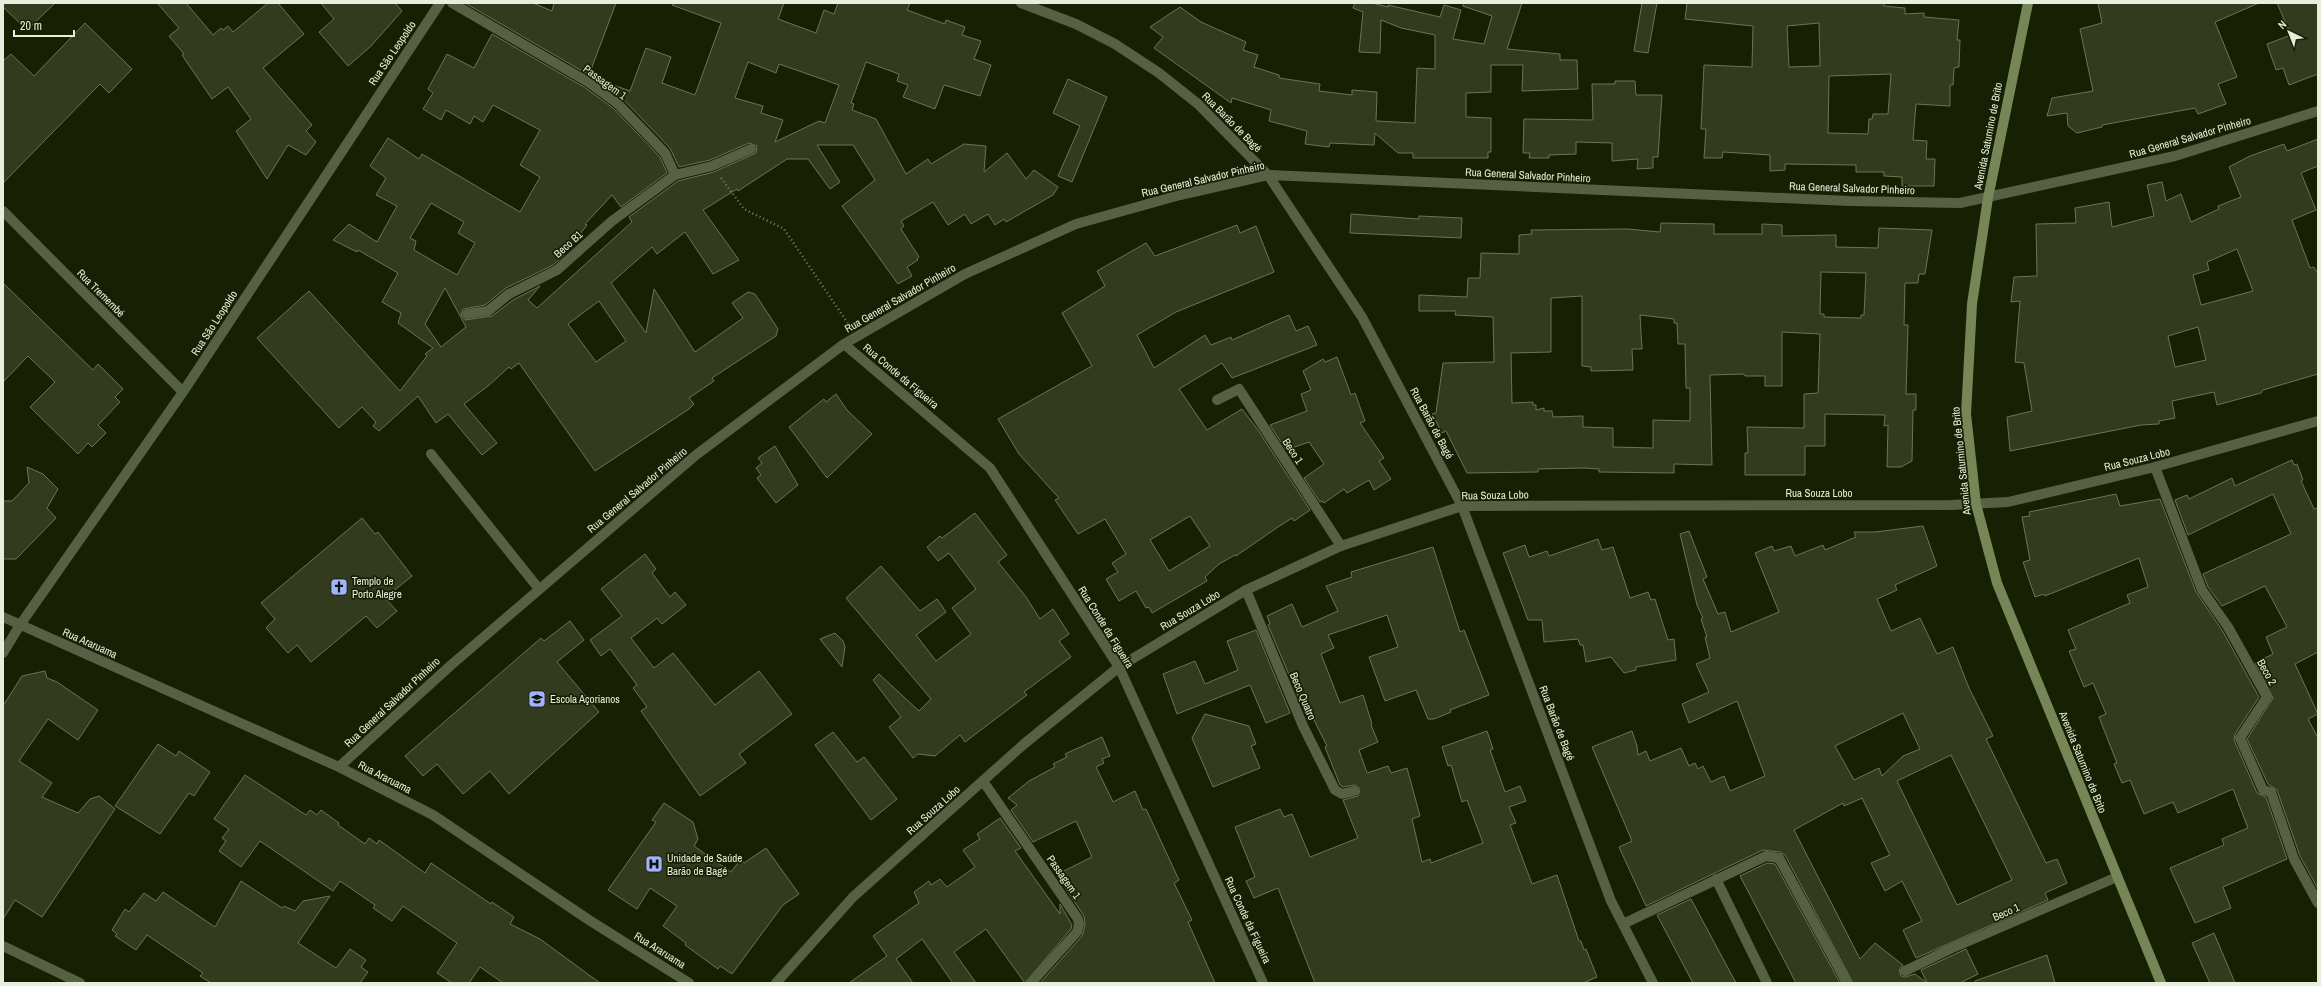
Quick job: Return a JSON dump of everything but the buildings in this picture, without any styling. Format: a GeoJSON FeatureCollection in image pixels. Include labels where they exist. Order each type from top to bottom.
{"type":"FeatureCollection","features":[{"type":"Feature","properties":{"kind":"main road","name":"Avenida Saturnino de Brito"},"geometry":{"type":"LineString","coordinates":[[2028,3],[1988,198],[1972,304],[1966,414],[1976,504],[1997,583],[2161,983]]}},
{"type":"Feature","properties":{"kind":"street","name":"Rua São Leopoldo"},"geometry":{"type":"LineString","coordinates":[[3,653],[20,625],[183,392],[440,3]]}},
{"type":"Feature","properties":{"kind":"street","name":"Passagem 1"},"geometry":{"type":"LineString","coordinates":[[452,3],[588,82],[617,103],[665,153],[676,174]]}},
{"type":"Feature","properties":{"kind":"street","name":"Rua Barão de Bagé"},"geometry":{"type":"LineString","coordinates":[[1021,3],[1083,27],[1115,44],[1159,73],[1198,104],[1268,175],[1362,317],[1462,506],[1611,901],[1653,983]]}},
{"type":"Feature","properties":{"kind":"street","name":"Rua General Salvador Pinheiro"},"geometry":{"type":"LineString","coordinates":[[339,767],[450,666],[696,455],[844,344],[965,274],[1076,224],[1180,195],[1268,175],[1849,201],[1960,203],[2174,156],[2318,111]]}},
{"type":"Feature","properties":{"kind":"street"},"geometry":{"type":"LineString","coordinates":[[676,174],[712,166],[751,149]]}},
{"type":"Feature","properties":{"kind":"street","name":"Beco B1"},"geometry":{"type":"LineString","coordinates":[[467,314],[488,311],[509,294],[557,270],[612,221],[676,174]]}},
{"type":"Feature","properties":{"kind":"street","name":"Rua Tremembé"},"geometry":{"type":"LineString","coordinates":[[3,211],[183,392]]}},
{"type":"Feature","properties":{"kind":"street","name":"Rua Conde da Figueira"},"geometry":{"type":"LineString","coordinates":[[844,344],[990,468],[1119,667],[1263,983]]}},
{"type":"Feature","properties":{"kind":"street","name":"Beco 1"},"geometry":{"type":"LineString","coordinates":[[1217,400],[1239,389],[1341,546]]}},
{"type":"Feature","properties":{"kind":"street","name":"Rua Souza Lobo"},"geometry":{"type":"LineString","coordinates":[[776,983],[853,897],[1024,744],[1119,667],[1246,590],[1341,546],[1462,506],[1976,504],[2008,502],[2155,468],[2318,421]]}},
{"type":"Feature","properties":{"kind":"street"},"geometry":{"type":"LineString","coordinates":[[431,454],[539,589]]}},
{"type":"Feature","properties":{"kind":"street","name":"Beco 2"},"geometry":{"type":"LineString","coordinates":[[2155,468],[2202,590],[2228,627],[2267,697],[2240,738],[2263,790],[2271,792],[2294,859],[2318,903]]}},
{"type":"Feature","properties":{"kind":"street","name":"Beco Quatro"},"geometry":{"type":"LineString","coordinates":[[1246,590],[1302,726],[1335,790],[1342,794],[1354,791]]}},
{"type":"Feature","properties":{"kind":"street","name":"Rua Araruama"},"geometry":{"type":"LineString","coordinates":[[3,617],[339,767],[433,815],[589,920],[689,983]]}},
{"type":"Feature","properties":{"kind":"street","name":"Passagem 1"},"geometry":{"type":"LineString","coordinates":[[983,781],[1078,919],[1080,925],[1077,932],[1031,983]]}},
{"type":"Feature","properties":{"kind":"street"},"geometry":{"type":"LineString","coordinates":[[1623,924],[1766,856],[1779,858],[1847,983]]}},
{"type":"Feature","properties":{"kind":"street","name":"Beco 1"},"geometry":{"type":"LineString","coordinates":[[1905,971],[2117,877]]}},
{"type":"Feature","properties":{"kind":"street"},"geometry":{"type":"LineString","coordinates":[[1716,879],[1767,983]]}},
{"type":"Feature","properties":{"kind":"street"},"geometry":{"type":"LineString","coordinates":[[3,946],[80,983]]}},
{"type":"Feature","properties":{"kind":"path"},"geometry":{"type":"LineString","coordinates":[[712,166],[744,209],[784,229],[857,337]]}},
{"type":"Feature","properties":{"kind":"place","name":"Templo de Porto Alegre"},"geometry":{"type":"Point","coordinates":[339,587]}},
{"type":"Feature","properties":{"kind":"place","name":"Escola Açorianos"},"geometry":{"type":"Point","coordinates":[537,699]}},
{"type":"Feature","properties":{"kind":"place","name":"Unidade de Saúde Barão de Bagé"},"geometry":{"type":"Point","coordinates":[654,864]}}]}
